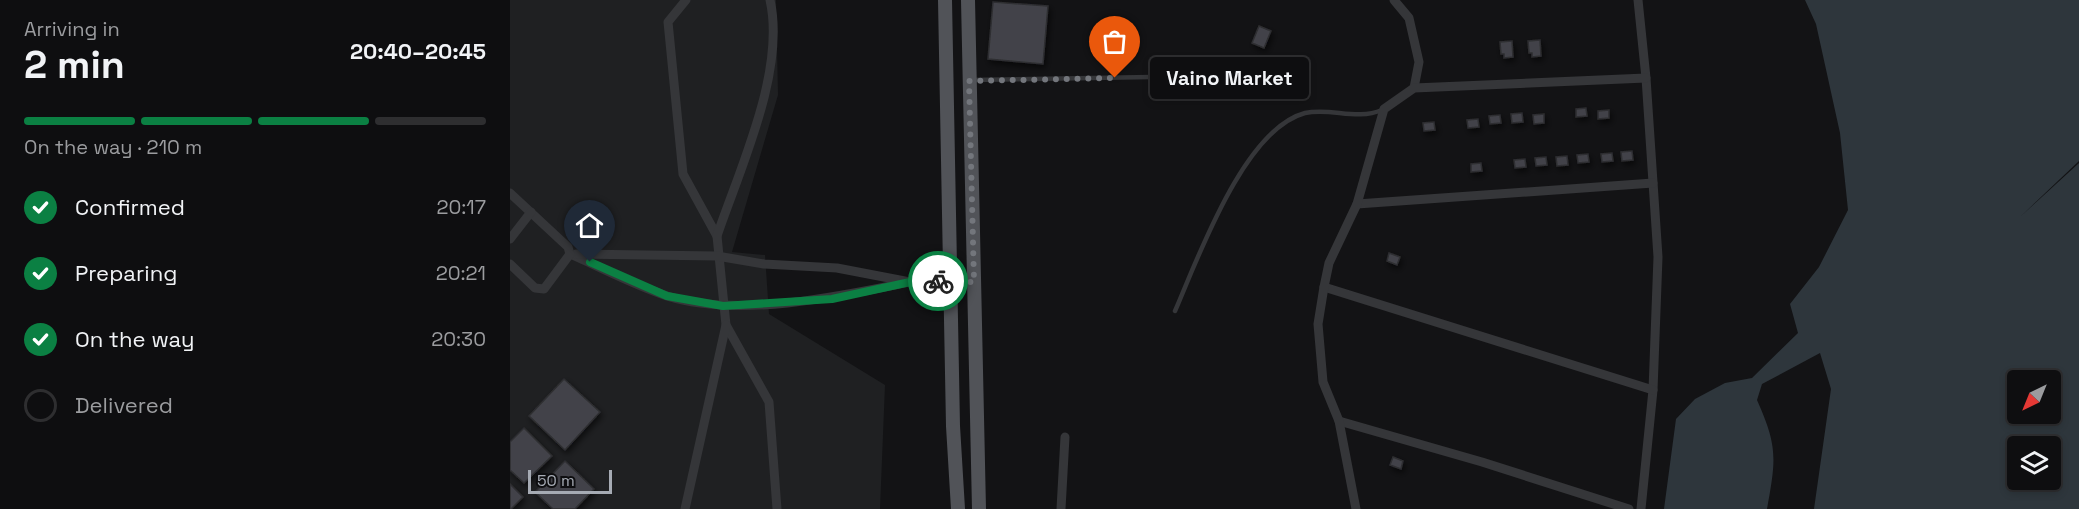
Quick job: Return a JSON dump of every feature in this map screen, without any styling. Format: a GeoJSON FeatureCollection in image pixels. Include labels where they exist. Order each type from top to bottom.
{"type":"FeatureCollection","features":[{"type":"Feature","properties":{"kind":"main road"},"geometry":{"type":"LineString","coordinates":[[945,0],[950,281],[958,509]]}},
{"type":"Feature","properties":{"kind":"main road"},"geometry":{"type":"LineString","coordinates":[[968,0],[979,509]]}},
{"type":"Feature","properties":{"kind":"main road"},"geometry":{"type":"LineString","coordinates":[[950,281],[974,282]]}},
{"type":"Feature","properties":{"kind":"street"},"geometry":{"type":"LineString","coordinates":[[686,0],[668,22],[683,174],[717,236]]}},
{"type":"Feature","properties":{"kind":"street"},"geometry":{"type":"LineString","coordinates":[[770,0],[774,44],[765,95],[717,236],[717,256],[726,325],[769,402],[777,509]]}},
{"type":"Feature","properties":{"kind":"street"},"geometry":{"type":"LineString","coordinates":[[1394,0],[1409,18],[1419,62],[1414,88]]}},
{"type":"Feature","properties":{"kind":"street"},"geometry":{"type":"LineString","coordinates":[[1638,0],[1646,78],[1658,257],[1653,390],[1641,509]]}},
{"type":"Feature","properties":{"kind":"street"},"geometry":{"type":"LineString","coordinates":[[1356,509],[1339,421],[1323,382],[1318,324],[1329,263],[1357,204],[1384,109],[1414,88],[1646,78]]}},
{"type":"Feature","properties":{"kind":"street"},"geometry":{"type":"LineString","coordinates":[[1357,204],[1653,183]]}},
{"type":"Feature","properties":{"kind":"street"},"geometry":{"type":"LineString","coordinates":[[510,193],[568,247],[570,254]]}},
{"type":"Feature","properties":{"kind":"street"},"geometry":{"type":"LineString","coordinates":[[510,239],[531,212]]}},
{"type":"Feature","properties":{"kind":"street"},"geometry":{"type":"LineString","coordinates":[[570,254],[667,296],[723,306],[832,299],[910,282],[950,281]]}},
{"type":"Feature","properties":{"kind":"street"},"geometry":{"type":"LineString","coordinates":[[570,254],[717,256],[764,264],[837,268],[910,282]]}},
{"type":"Feature","properties":{"kind":"street"},"geometry":{"type":"LineString","coordinates":[[510,264],[535,288],[544,289],[570,254]]}},
{"type":"Feature","properties":{"kind":"street"},"geometry":{"type":"LineString","coordinates":[[1324,287],[1653,390]]}},
{"type":"Feature","properties":{"kind":"street"},"geometry":{"type":"LineString","coordinates":[[685,509],[726,325]]}},
{"type":"Feature","properties":{"kind":"street"},"geometry":{"type":"LineString","coordinates":[[1339,421],[1482,462],[1629,509]]}},
{"type":"Feature","properties":{"kind":"street"},"geometry":{"type":"LineString","coordinates":[[1061,509],[1065,437]]}},
{"type":"Feature","properties":{"kind":"lane"},"geometry":{"type":"LineString","coordinates":[[969,81],[1211,76],[1265,69]]}},
{"type":"Feature","properties":{"kind":"lane"},"geometry":{"type":"LineString","coordinates":[[1175,311],[1221,205],[1243,171],[1277,130],[1305,113],[1318,111],[1351,116],[1373,114],[1384,109]]}},
{"type":"Feature","properties":{"kind":"shaded area"},"geometry":{"type":"Polygon","coordinates":[[[510,0],[776,0],[778,95],[732,252],[765,255],[769,314],[885,385],[880,509],[510,509],[510,0]]]}},
{"type":"Feature","properties":{"kind":"shaded area"},"geometry":{"type":"Polygon","coordinates":[[[1805,0],[2079,0],[2079,161],[2020,217],[2079,163],[2079,509],[1814,509],[1831,389],[1820,353],[1762,384],[1757,400],[1769,430],[1773,453],[1767,509],[1664,509],[1676,419],[1695,399],[1725,383],[1752,378],[1798,333],[1790,304],[1819,267],[1848,210],[1840,133],[1816,24],[1805,0]]]}},
{"type":"Feature","properties":{"kind":"building"},"geometry":{"type":"Polygon","coordinates":[[[993,2],[1048,6],[1043,64],[988,59],[993,2]]]}},
{"type":"Feature","properties":{"kind":"building"},"geometry":{"type":"Polygon","coordinates":[[[1259,26],[1271,31],[1264,48],[1252,43],[1259,26]]]}},
{"type":"Feature","properties":{"kind":"building"},"geometry":{"type":"Polygon","coordinates":[[[1540,40],[1541,56],[1532,57],[1532,53],[1529,53],[1528,41],[1540,40]]]}},
{"type":"Feature","properties":{"kind":"building"},"geometry":{"type":"Polygon","coordinates":[[[1512,41],[1513,57],[1504,58],[1504,54],[1501,54],[1500,42],[1512,41]]]}},
{"type":"Feature","properties":{"kind":"building"},"geometry":{"type":"Polygon","coordinates":[[[1586,108],[1587,116],[1576,117],[1576,109],[1586,108]]]}},
{"type":"Feature","properties":{"kind":"building"},"geometry":{"type":"Polygon","coordinates":[[[1609,110],[1609,118],[1598,119],[1598,111],[1609,110]]]}},
{"type":"Feature","properties":{"kind":"building"},"geometry":{"type":"Polygon","coordinates":[[[1522,113],[1523,122],[1512,123],[1511,114],[1522,113]]]}},
{"type":"Feature","properties":{"kind":"building"},"geometry":{"type":"Polygon","coordinates":[[[1544,114],[1544,123],[1534,124],[1533,115],[1544,114]]]}},
{"type":"Feature","properties":{"kind":"building"},"geometry":{"type":"Polygon","coordinates":[[[1500,115],[1501,123],[1490,124],[1489,116],[1500,115]]]}},
{"type":"Feature","properties":{"kind":"building"},"geometry":{"type":"Polygon","coordinates":[[[1478,119],[1479,127],[1468,128],[1467,120],[1478,119]]]}},
{"type":"Feature","properties":{"kind":"building"},"geometry":{"type":"Polygon","coordinates":[[[1434,122],[1435,130],[1424,131],[1423,123],[1434,122]]]}},
{"type":"Feature","properties":{"kind":"building"},"geometry":{"type":"Polygon","coordinates":[[[1632,151],[1633,160],[1622,161],[1621,152],[1632,151]]]}},
{"type":"Feature","properties":{"kind":"building"},"geometry":{"type":"Polygon","coordinates":[[[1612,153],[1613,161],[1602,162],[1601,154],[1612,153]]]}},
{"type":"Feature","properties":{"kind":"building"},"geometry":{"type":"Polygon","coordinates":[[[1588,154],[1589,162],[1578,163],[1577,155],[1588,154]]]}},
{"type":"Feature","properties":{"kind":"building"},"geometry":{"type":"Polygon","coordinates":[[[1567,156],[1568,165],[1557,166],[1556,157],[1567,156]]]}},
{"type":"Feature","properties":{"kind":"building"},"geometry":{"type":"Polygon","coordinates":[[[1546,157],[1547,165],[1536,166],[1535,158],[1546,157]]]}},
{"type":"Feature","properties":{"kind":"building"},"geometry":{"type":"Polygon","coordinates":[[[1525,159],[1526,167],[1515,168],[1514,160],[1525,159]]]}},
{"type":"Feature","properties":{"kind":"building"},"geometry":{"type":"Polygon","coordinates":[[[1481,163],[1482,171],[1471,172],[1471,164],[1481,163]]]}},
{"type":"Feature","properties":{"kind":"building"},"geometry":{"type":"Polygon","coordinates":[[[1389,253],[1400,257],[1397,265],[1387,261],[1389,253]]]}},
{"type":"Feature","properties":{"kind":"building"},"geometry":{"type":"Polygon","coordinates":[[[564,379],[600,412],[565,450],[529,416],[564,379]]]}},
{"type":"Feature","properties":{"kind":"building"},"geometry":{"type":"Polygon","coordinates":[[[524,428],[552,456],[524,483],[510,470],[510,442],[524,428]]]}},
{"type":"Feature","properties":{"kind":"building"},"geometry":{"type":"Polygon","coordinates":[[[1393,457],[1403,461],[1401,469],[1390,465],[1393,457]]]}},
{"type":"Feature","properties":{"kind":"building"},"geometry":{"type":"Polygon","coordinates":[[[565,461],[594,489],[575,509],[553,509],[535,492],[565,461]]]}},
{"type":"Feature","properties":{"kind":"building"},"geometry":{"type":"Polygon","coordinates":[[[510,484],[523,497],[511,509],[510,509],[510,484]]]}},
{"type":"Feature","properties":{"kind":"way so far"},"geometry":{"type":"LineString","coordinates":[[938,281],[974,282],[969,81],[1115,78]]}},
{"type":"Feature","properties":{"kind":"place","name":"Vaino Market"},"geometry":{"type":"Point","coordinates":[1115,78]}},
{"type":"Feature","properties":{"kind":"route"},"geometry":{"type":"LineString","coordinates":[[590,262],[667,296],[723,306],[832,299],[910,282],[938,281]]}}]}
